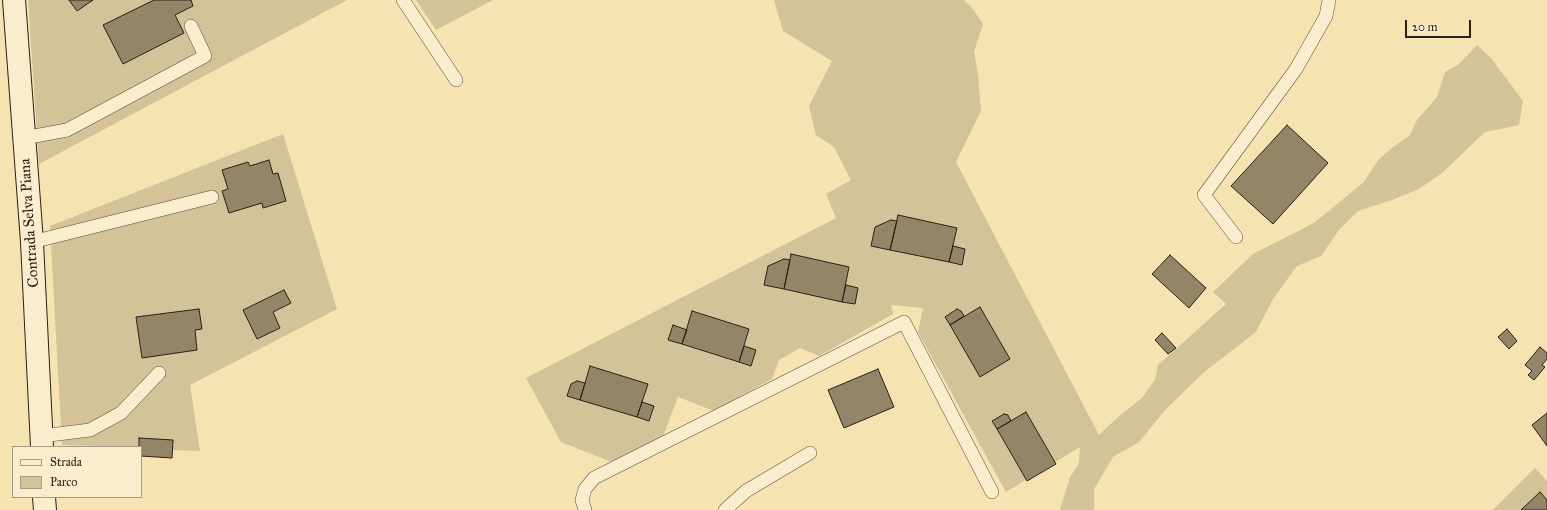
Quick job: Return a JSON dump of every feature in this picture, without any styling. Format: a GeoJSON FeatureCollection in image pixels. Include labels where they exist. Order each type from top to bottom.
{"type":"FeatureCollection","features":[{"type":"Feature","properties":{"kind":"street","name":"Contrada Selva Piana"},"geometry":{"type":"LineString","coordinates":[[14,0],[32,242],[42,442]]}},
{"type":"Feature","properties":{"kind":"street"},"geometry":{"type":"LineString","coordinates":[[44,498],[45,510]]}},
{"type":"Feature","properties":{"kind":"lane"},"geometry":{"type":"LineString","coordinates":[[403,0],[456,80]]}},
{"type":"Feature","properties":{"kind":"lane"},"geometry":{"type":"LineString","coordinates":[[1236,237],[1204,195],[1296,69],[1326,16],[1329,0]]}},
{"type":"Feature","properties":{"kind":"lane"},"geometry":{"type":"LineString","coordinates":[[24,138],[67,130],[205,56],[191,26]]}},
{"type":"Feature","properties":{"kind":"lane"},"geometry":{"type":"LineString","coordinates":[[32,242],[212,197]]}},
{"type":"Feature","properties":{"kind":"lane"},"geometry":{"type":"LineString","coordinates":[[585,510],[582,500],[585,488],[594,478],[904,322],[992,492]]}},
{"type":"Feature","properties":{"kind":"lane"},"geometry":{"type":"LineString","coordinates":[[42,442],[90,430],[121,413],[159,373]]}},
{"type":"Feature","properties":{"kind":"lane"},"geometry":{"type":"LineString","coordinates":[[725,510],[746,491],[810,453]]}},
{"type":"Feature","properties":{"kind":"green space"},"geometry":{"type":"Polygon","coordinates":[[[28,0],[347,0],[39,164],[28,0]]]}},
{"type":"Feature","properties":{"kind":"green space"},"geometry":{"type":"Polygon","coordinates":[[[416,0],[493,0],[436,30],[416,0]]]}},
{"type":"Feature","properties":{"kind":"green space"},"geometry":{"type":"Polygon","coordinates":[[[774,0],[964,0],[973,9],[983,24],[974,52],[978,75],[981,111],[956,162],[1099,435],[1118,417],[1142,398],[1155,380],[1158,365],[1226,304],[1213,292],[1253,254],[1314,223],[1364,182],[1379,159],[1410,135],[1417,120],[1437,97],[1445,72],[1458,65],[1477,45],[1491,58],[1523,101],[1519,125],[1485,132],[1442,173],[1419,189],[1358,211],[1339,230],[1321,256],[1297,266],[1273,299],[1256,332],[1203,373],[1166,409],[1139,442],[1113,457],[1094,489],[1094,510],[1060,510],[1070,477],[1079,463],[1080,447],[1006,492],[918,332],[923,308],[891,305],[893,314],[819,356],[800,348],[779,360],[772,379],[714,411],[678,397],[663,436],[614,463],[561,442],[526,378],[836,218],[826,194],[851,180],[834,147],[816,135],[809,106],[832,61],[783,31],[774,0]]]}},
{"type":"Feature","properties":{"kind":"green space"},"geometry":{"type":"Polygon","coordinates":[[[283,134],[337,309],[190,385],[200,451],[142,449],[142,446],[62,445],[50,226],[283,134]]]}},
{"type":"Feature","properties":{"kind":"green space"},"geometry":{"type":"Polygon","coordinates":[[[1535,468],[1547,481],[1547,510],[1493,510],[1535,468]]]}},
{"type":"Feature","properties":{"kind":"building"},"geometry":{"type":"Polygon","coordinates":[[[69,0],[93,0],[77,11],[69,0]]]}},
{"type":"Feature","properties":{"kind":"building"},"geometry":{"type":"Polygon","coordinates":[[[154,0],[191,0],[193,6],[175,15],[184,33],[123,64],[103,25],[154,0]]]}},
{"type":"Feature","properties":{"kind":"building"},"geometry":{"type":"Polygon","coordinates":[[[1287,125],[1328,163],[1273,224],[1231,186],[1287,125]]]}},
{"type":"Feature","properties":{"kind":"building"},"geometry":{"type":"Polygon","coordinates":[[[269,160],[273,174],[278,173],[286,201],[263,208],[262,203],[229,213],[222,191],[228,189],[222,170],[248,162],[250,166],[269,160]]]}},
{"type":"Feature","properties":{"kind":"building"},"geometry":{"type":"Polygon","coordinates":[[[898,215],[957,228],[949,262],[890,250],[898,215]]]}},
{"type":"Feature","properties":{"kind":"building"},"geometry":{"type":"Polygon","coordinates":[[[891,220],[897,221],[890,250],[871,246],[875,227],[891,220]]]}},
{"type":"Feature","properties":{"kind":"building"},"geometry":{"type":"Polygon","coordinates":[[[953,246],[965,249],[962,265],[949,262],[953,246]]]}},
{"type":"Feature","properties":{"kind":"building"},"geometry":{"type":"Polygon","coordinates":[[[791,254],[849,267],[842,302],[784,289],[791,254]]]}},
{"type":"Feature","properties":{"kind":"building"},"geometry":{"type":"Polygon","coordinates":[[[1170,255],[1206,288],[1189,308],[1152,274],[1170,255]]]}},
{"type":"Feature","properties":{"kind":"building"},"geometry":{"type":"Polygon","coordinates":[[[784,259],[790,260],[784,289],[764,285],[768,266],[784,259]]]}},
{"type":"Feature","properties":{"kind":"building"},"geometry":{"type":"Polygon","coordinates":[[[846,285],[858,288],[855,304],[842,302],[846,285]]]}},
{"type":"Feature","properties":{"kind":"building"},"geometry":{"type":"Polygon","coordinates":[[[284,290],[291,303],[273,312],[280,328],[257,339],[243,310],[284,290]]]}},
{"type":"Feature","properties":{"kind":"building"},"geometry":{"type":"Polygon","coordinates":[[[980,307],[1010,359],[980,377],[950,325],[980,307]]]}},
{"type":"Feature","properties":{"kind":"building"},"geometry":{"type":"Polygon","coordinates":[[[199,309],[202,329],[195,330],[197,350],[142,358],[136,317],[199,309]]]}},
{"type":"Feature","properties":{"kind":"building"},"geometry":{"type":"Polygon","coordinates":[[[957,309],[961,311],[964,316],[950,325],[945,317],[957,309]]]}},
{"type":"Feature","properties":{"kind":"building"},"geometry":{"type":"Polygon","coordinates":[[[692,311],[749,329],[739,362],[682,344],[692,311]]]}},
{"type":"Feature","properties":{"kind":"building"},"geometry":{"type":"Polygon","coordinates":[[[673,325],[687,330],[682,344],[668,340],[673,325]]]}},
{"type":"Feature","properties":{"kind":"building"},"geometry":{"type":"Polygon","coordinates":[[[1507,329],[1517,341],[1509,349],[1498,337],[1507,329]]]}},
{"type":"Feature","properties":{"kind":"building"},"geometry":{"type":"Polygon","coordinates":[[[1162,333],[1176,348],[1168,354],[1155,340],[1162,333]]]}},
{"type":"Feature","properties":{"kind":"building"},"geometry":{"type":"Polygon","coordinates":[[[744,346],[756,350],[751,366],[739,362],[744,346]]]}},
{"type":"Feature","properties":{"kind":"building"},"geometry":{"type":"Polygon","coordinates":[[[1540,347],[1547,353],[1547,359],[1542,365],[1545,367],[1534,380],[1528,375],[1532,371],[1525,365],[1540,347]]]}},
{"type":"Feature","properties":{"kind":"building"},"geometry":{"type":"Polygon","coordinates":[[[590,366],[648,384],[637,417],[580,400],[590,366]]]}},
{"type":"Feature","properties":{"kind":"building"},"geometry":{"type":"Polygon","coordinates":[[[878,369],[894,407],[844,428],[828,390],[878,369]]]}},
{"type":"Feature","properties":{"kind":"building"},"geometry":{"type":"Polygon","coordinates":[[[577,381],[585,383],[580,400],[567,396],[571,384],[577,381]]]}},
{"type":"Feature","properties":{"kind":"building"},"geometry":{"type":"Polygon","coordinates":[[[642,402],[654,406],[649,421],[637,417],[642,402]]]}},
{"type":"Feature","properties":{"kind":"building"},"geometry":{"type":"Polygon","coordinates":[[[1026,412],[1056,464],[1027,481],[997,429],[1026,412]]]}},
{"type":"Feature","properties":{"kind":"building"},"geometry":{"type":"Polygon","coordinates":[[[1547,413],[1547,446],[1532,425],[1547,413]]]}},
{"type":"Feature","properties":{"kind":"building"},"geometry":{"type":"Polygon","coordinates":[[[1004,414],[1008,415],[1011,421],[997,429],[992,421],[1004,414]]]}},
{"type":"Feature","properties":{"kind":"building"},"geometry":{"type":"Polygon","coordinates":[[[139,438],[173,440],[172,458],[142,456],[142,446],[139,446],[139,438]]]}},
{"type":"Feature","properties":{"kind":"building"},"geometry":{"type":"Polygon","coordinates":[[[1540,492],[1547,500],[1547,510],[1521,510],[1540,492]]]}}]}
